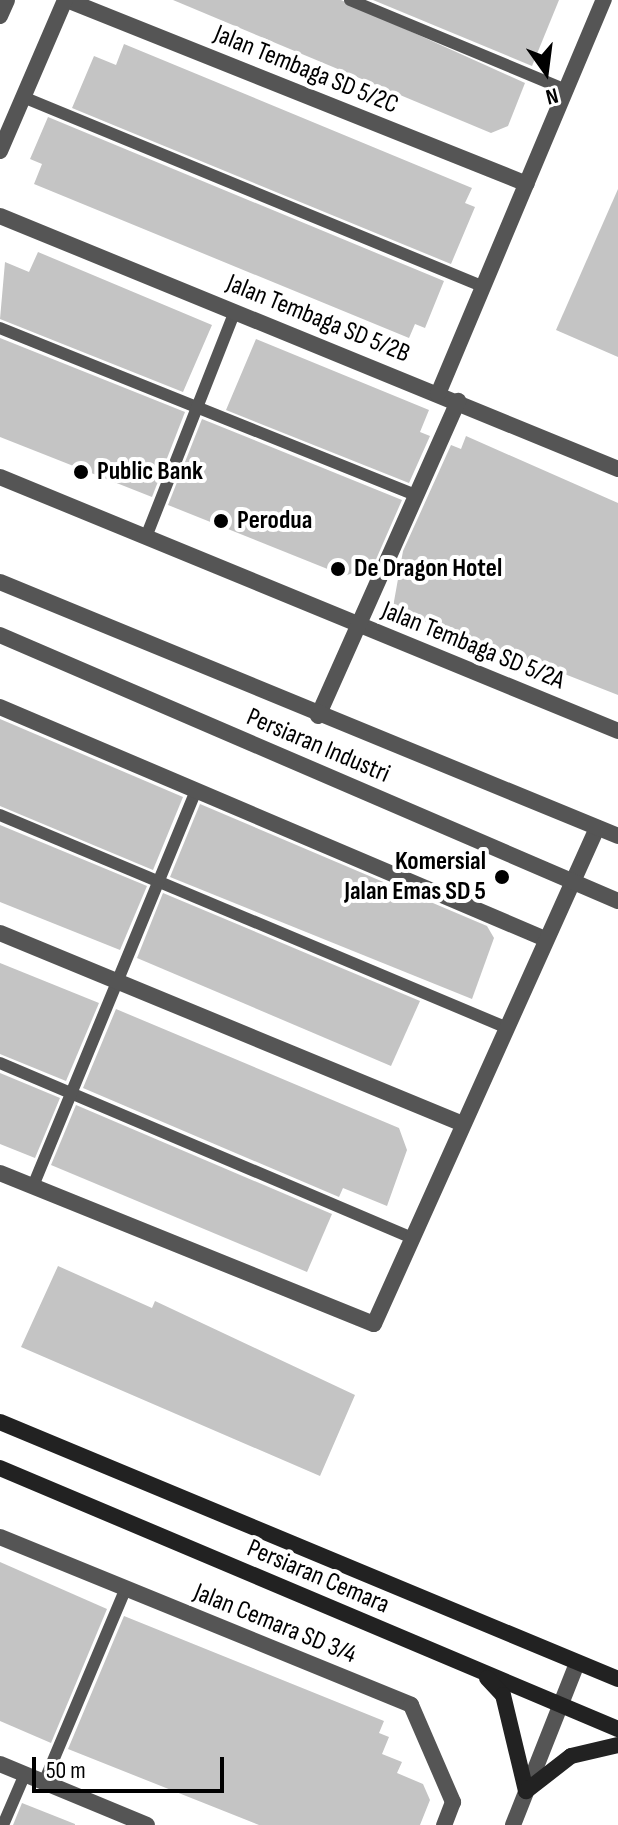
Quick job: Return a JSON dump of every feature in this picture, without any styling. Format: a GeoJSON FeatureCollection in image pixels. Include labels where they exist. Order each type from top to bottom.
{"type":"FeatureCollection","features":[{"type":"Feature","properties":{"kind":"main road","name":"Persiaran Cemara"},"geometry":{"type":"LineString","coordinates":[[0,1422],[618,1679]]}},
{"type":"Feature","properties":{"kind":"main road","name":"Persiaran Cemara"},"geometry":{"type":"LineString","coordinates":[[0,1468],[618,1729]]}},
{"type":"Feature","properties":{"kind":"main road"},"geometry":{"type":"LineString","coordinates":[[483,1673],[503,1695],[526,1791],[571,1756],[618,1745]]}},
{"type":"Feature","properties":{"kind":"street"},"geometry":{"type":"LineString","coordinates":[[0,16],[7,0]]}},
{"type":"Feature","properties":{"kind":"street"},"geometry":{"type":"LineString","coordinates":[[0,151],[66,0]]}},
{"type":"Feature","properties":{"kind":"street","name":"Jalan Tembaga SD 5/2C"},"geometry":{"type":"LineString","coordinates":[[66,0],[527,184]]}},
{"type":"Feature","properties":{"kind":"street"},"geometry":{"type":"LineString","coordinates":[[438,394],[604,0]]}},
{"type":"Feature","properties":{"kind":"street","name":"Jalan Tembaga SD 5/2B"},"geometry":{"type":"LineString","coordinates":[[0,216],[618,469]]}},
{"type":"Feature","properties":{"kind":"street"},"geometry":{"type":"LineString","coordinates":[[318,716],[363,627],[458,401]]}},
{"type":"Feature","properties":{"kind":"street","name":"Jalan Tembaga SD 5/2A"},"geometry":{"type":"LineString","coordinates":[[0,477],[618,731]]}},
{"type":"Feature","properties":{"kind":"street","name":"Persiaran Industri"},"geometry":{"type":"LineString","coordinates":[[0,582],[318,716],[618,836]]}},
{"type":"Feature","properties":{"kind":"street","name":"Persiaran Industri"},"geometry":{"type":"LineString","coordinates":[[0,635],[618,901]]}},
{"type":"Feature","properties":{"kind":"street"},"geometry":{"type":"LineString","coordinates":[[0,707],[543,938]]}},
{"type":"Feature","properties":{"kind":"street"},"geometry":{"type":"LineString","coordinates":[[0,1173],[374,1324],[543,938],[597,828]]}},
{"type":"Feature","properties":{"kind":"street"},"geometry":{"type":"LineString","coordinates":[[0,933],[463,1124]]}},
{"type":"Feature","properties":{"kind":"street","name":"Jalan Cemara SD 3/4"},"geometry":{"type":"LineString","coordinates":[[0,1537],[411,1705],[453,1802],[444,1825]]}},
{"type":"Feature","properties":{"kind":"street"},"geometry":{"type":"LineString","coordinates":[[513,1825],[577,1663]]}},
{"type":"Feature","properties":{"kind":"street"},"geometry":{"type":"LineString","coordinates":[[0,1764],[147,1825]]}},
{"type":"Feature","properties":{"kind":"lane"},"geometry":{"type":"LineString","coordinates":[[350,0],[566,90]]}},
{"type":"Feature","properties":{"kind":"lane"},"geometry":{"type":"LineString","coordinates":[[23,97],[483,287]]}},
{"type":"Feature","properties":{"kind":"lane"},"geometry":{"type":"LineString","coordinates":[[146,537],[235,311]]}},
{"type":"Feature","properties":{"kind":"lane"},"geometry":{"type":"LineString","coordinates":[[0,328],[417,496]]}},
{"type":"Feature","properties":{"kind":"lane"},"geometry":{"type":"LineString","coordinates":[[33,1186],[154,880],[196,790]]}},
{"type":"Feature","properties":{"kind":"lane"},"geometry":{"type":"LineString","coordinates":[[0,815],[505,1027]]}},
{"type":"Feature","properties":{"kind":"lane"},"geometry":{"type":"LineString","coordinates":[[0,1063],[413,1238]]}},
{"type":"Feature","properties":{"kind":"lane"},"geometry":{"type":"LineString","coordinates":[[44,1782],[126,1588]]}},
{"type":"Feature","properties":{"kind":"lane"},"geometry":{"type":"LineString","coordinates":[[3,1825],[25,1774]]}},
{"type":"Feature","properties":{"kind":"building"},"geometry":{"type":"Polygon","coordinates":[[[173,0],[341,0],[525,83],[508,126],[491,133],[173,0]]]}},
{"type":"Feature","properties":{"kind":"building"},"geometry":{"type":"Polygon","coordinates":[[[373,0],[559,0],[532,66],[373,0]]]}},
{"type":"Feature","properties":{"kind":"building"},"geometry":{"type":"Polygon","coordinates":[[[124,44],[472,188],[465,203],[475,207],[451,264],[72,108],[94,56],[116,65],[124,44]]]}},
{"type":"Feature","properties":{"kind":"building"},"geometry":{"type":"Polygon","coordinates":[[[48,117],[444,281],[425,328],[415,324],[409,338],[34,184],[42,164],[30,159],[48,117]]]}},
{"type":"Feature","properties":{"kind":"building"},"geometry":{"type":"Polygon","coordinates":[[[618,189],[618,357],[556,330],[618,189]]]}},
{"type":"Feature","properties":{"kind":"building"},"geometry":{"type":"Polygon","coordinates":[[[38,252],[212,325],[183,392],[0,319],[5,262],[29,272],[38,252]]]}},
{"type":"Feature","properties":{"kind":"building"},"geometry":{"type":"Polygon","coordinates":[[[0,338],[185,412],[152,497],[0,437],[0,338]]]}},
{"type":"Feature","properties":{"kind":"building"},"geometry":{"type":"Polygon","coordinates":[[[256,339],[429,410],[420,432],[430,436],[409,483],[226,410],[256,339]]]}},
{"type":"Feature","properties":{"kind":"building"},"geometry":{"type":"Polygon","coordinates":[[[202,419],[402,500],[374,564],[345,576],[168,505],[202,419]]]}},
{"type":"Feature","properties":{"kind":"building"},"geometry":{"type":"Polygon","coordinates":[[[466,436],[618,503],[618,695],[562,673],[558,681],[393,607],[403,551],[451,445],[461,449],[466,436]]]}},
{"type":"Feature","properties":{"kind":"building"},"geometry":{"type":"Polygon","coordinates":[[[0,719],[183,797],[153,870],[0,806],[0,719]]]}},
{"type":"Feature","properties":{"kind":"building"},"geometry":{"type":"Polygon","coordinates":[[[200,804],[487,926],[494,938],[472,999],[170,877],[200,804]]]}},
{"type":"Feature","properties":{"kind":"building"},"geometry":{"type":"Polygon","coordinates":[[[0,825],[147,886],[120,950],[0,902],[0,825]]]}},
{"type":"Feature","properties":{"kind":"building"},"geometry":{"type":"Polygon","coordinates":[[[163,893],[420,1001],[391,1066],[137,958],[163,893]]]}},
{"type":"Feature","properties":{"kind":"building"},"geometry":{"type":"Polygon","coordinates":[[[0,963],[99,1003],[66,1081],[0,1054],[0,963]]]}},
{"type":"Feature","properties":{"kind":"building"},"geometry":{"type":"Polygon","coordinates":[[[116,1009],[399,1128],[407,1150],[387,1206],[343,1188],[339,1197],[83,1088],[116,1009]]]}},
{"type":"Feature","properties":{"kind":"building"},"geometry":{"type":"Polygon","coordinates":[[[0,1073],[60,1098],[35,1158],[0,1144],[0,1073]]]}},
{"type":"Feature","properties":{"kind":"building"},"geometry":{"type":"Polygon","coordinates":[[[76,1105],[332,1214],[307,1272],[51,1165],[76,1105]]]}},
{"type":"Feature","properties":{"kind":"building"},"geometry":{"type":"Polygon","coordinates":[[[58,1266],[152,1308],[155,1301],[355,1395],[320,1476],[21,1347],[58,1266]]]}},
{"type":"Feature","properties":{"kind":"building"},"geometry":{"type":"Polygon","coordinates":[[[0,1562],[107,1609],[51,1743],[0,1721],[0,1562]]]}},
{"type":"Feature","properties":{"kind":"building"},"geometry":{"type":"Polygon","coordinates":[[[124,1616],[384,1721],[379,1733],[389,1737],[382,1754],[402,1762],[397,1773],[423,1784],[430,1800],[420,1825],[259,1825],[68,1749],[124,1616]]]}},
{"type":"Feature","properties":{"kind":"building"},"geometry":{"type":"Polygon","coordinates":[[[22,1803],[75,1824],[75,1825],[13,1825],[22,1803]]]}},
{"type":"Feature","properties":{"kind":"place","name":"Public Bank"},"geometry":{"type":"Point","coordinates":[81,472]}},
{"type":"Feature","properties":{"kind":"place","name":"Perodua"},"geometry":{"type":"Point","coordinates":[221,521]}},
{"type":"Feature","properties":{"kind":"place","name":"De Dragon Hotel"},"geometry":{"type":"Point","coordinates":[338,569]}},
{"type":"Feature","properties":{"kind":"place","name":"Komersial Jalan Emas SD 5"},"geometry":{"type":"Point","coordinates":[502,877]}}]}
